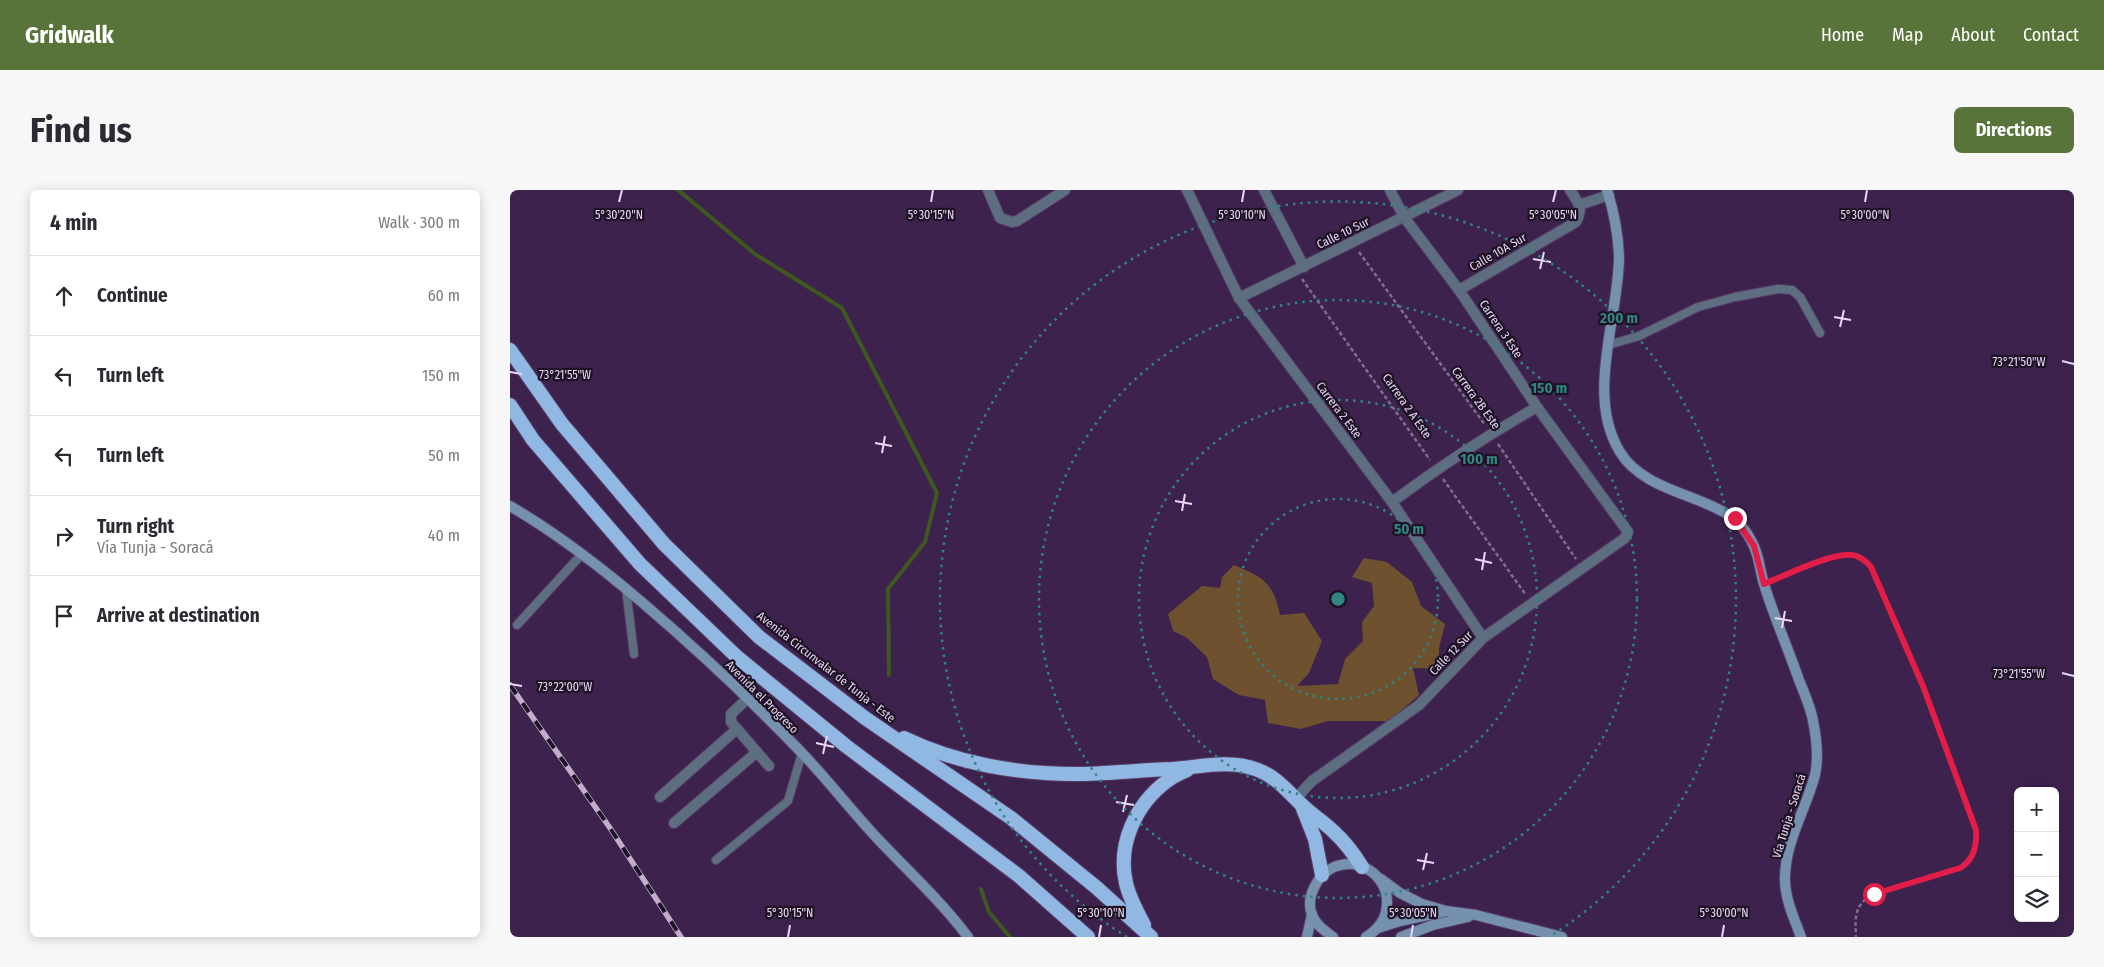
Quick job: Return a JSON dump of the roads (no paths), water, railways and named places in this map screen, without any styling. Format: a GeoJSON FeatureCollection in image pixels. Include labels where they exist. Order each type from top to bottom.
{"type":"FeatureCollection","features":[{"type":"Feature","properties":{"kind":"highway","name":"Avenida Circunvalar de Tunja - Este"},"geometry":{"type":"LineString","coordinates":[[510,350],[562,424],[664,544],[759,637],[865,718],[1011,818],[1097,888],[1149,935]]}},
{"type":"Feature","properties":{"kind":"highway"},"geometry":{"type":"LineString","coordinates":[[510,405],[533,440],[640,564],[736,657],[846,746],[1019,876],[1088,937]]}},
{"type":"Feature","properties":{"kind":"highway"},"geometry":{"type":"LineString","coordinates":[[865,718],[922,745],[966,760],[1019,771],[1074,774],[1192,768],[1213,764],[1236,764],[1258,770],[1279,782],[1336,833],[1362,867]]}},
{"type":"Feature","properties":{"kind":"highway"},"geometry":{"type":"LineString","coordinates":[[1149,935],[1136,910],[1125,882],[1124,852],[1131,824],[1147,799],[1154,792],[1168,780],[1192,768]]}},
{"type":"Feature","properties":{"kind":"highway"},"geometry":{"type":"LineString","coordinates":[[1299,801],[1315,839],[1322,875]]}},
{"type":"Feature","properties":{"kind":"main road","name":"Vía Tunja - Soracá"},"geometry":{"type":"LineString","coordinates":[[1608,192],[1616,219],[1619,258],[1608,345],[1605,402],[1610,430],[1620,453],[1638,471],[1656,484],[1721,510],[1735,518],[1754,546],[1764,584],[1812,715],[1816,739],[1815,774],[1793,836],[1787,857],[1785,877],[1786,894],[1801,937]]}},
{"type":"Feature","properties":{"kind":"main road","name":"Avenida el Progreso"},"geometry":{"type":"LineString","coordinates":[[510,506],[543,525],[626,589],[688,642],[748,698],[802,754],[876,837],[955,919],[968,937]]}},
{"type":"Feature","properties":{"kind":"main road"},"geometry":{"type":"LineString","coordinates":[[1308,937],[1313,893],[1322,875],[1335,866],[1350,864],[1373,871],[1400,893],[1422,904],[1446,911],[1476,915],[1562,937]]}},
{"type":"Feature","properties":{"kind":"main road"},"geometry":{"type":"LineString","coordinates":[[1378,928],[1387,913],[1388,895],[1381,878]]}},
{"type":"Feature","properties":{"kind":"main road"},"geometry":{"type":"LineString","coordinates":[[1366,937],[1378,928],[1415,917],[1446,911]]}},
{"type":"Feature","properties":{"kind":"main road"},"geometry":{"type":"LineString","coordinates":[[1312,914],[1321,928],[1333,937]]}},
{"type":"Feature","properties":{"kind":"main road"},"geometry":{"type":"LineString","coordinates":[[1402,937],[1433,925],[1476,915]]}},
{"type":"Feature","properties":{"kind":"street"},"geometry":{"type":"LineString","coordinates":[[988,190],[1000,218],[1012,222],[1018,221],[1065,190]]}},
{"type":"Feature","properties":{"kind":"street","name":"Carrera 2 Este"},"geometry":{"type":"LineString","coordinates":[[1187,190],[1239,298],[1392,502],[1483,638]]}},
{"type":"Feature","properties":{"kind":"street"},"geometry":{"type":"LineString","coordinates":[[1264,190],[1300,268]]}},
{"type":"Feature","properties":{"kind":"street","name":"Carrera 3 Este"},"geometry":{"type":"LineString","coordinates":[[1390,190],[1404,217],[1459,290],[1538,407],[1628,532]]}},
{"type":"Feature","properties":{"kind":"street","name":"Calle 10 Sur"},"geometry":{"type":"LineString","coordinates":[[1239,298],[1458,190]]}},
{"type":"Feature","properties":{"kind":"street"},"geometry":{"type":"LineString","coordinates":[[1570,190],[1579,205],[1608,192]]}},
{"type":"Feature","properties":{"kind":"street","name":"Calle 10A Sur"},"geometry":{"type":"LineString","coordinates":[[1459,290],[1576,222],[1580,214],[1579,205]]}},
{"type":"Feature","properties":{"kind":"street"},"geometry":{"type":"LineString","coordinates":[[1392,502],[1436,469],[1490,433],[1538,407]]}},
{"type":"Feature","properties":{"kind":"street","name":"Calle 12 Sur"},"geometry":{"type":"LineString","coordinates":[[1299,801],[1312,780],[1419,705],[1483,638],[1625,538],[1628,532]]}},
{"type":"Feature","properties":{"kind":"street"},"geometry":{"type":"LineString","coordinates":[[748,698],[731,714],[730,722],[769,766]]}},
{"type":"Feature","properties":{"kind":"street"},"geometry":{"type":"LineString","coordinates":[[660,797],[737,729]]}},
{"type":"Feature","properties":{"kind":"street"},"geometry":{"type":"LineString","coordinates":[[674,822],[757,752]]}},
{"type":"Feature","properties":{"kind":"lane"},"geometry":{"type":"LineString","coordinates":[[1608,345],[1638,336],[1698,307],[1735,297],[1778,289],[1792,290],[1800,296],[1820,333]]}},
{"type":"Feature","properties":{"kind":"lane"},"geometry":{"type":"LineString","coordinates":[[517,625],[582,554]]}},
{"type":"Feature","properties":{"kind":"lane"},"geometry":{"type":"LineString","coordinates":[[626,589],[634,654]]}},
{"type":"Feature","properties":{"kind":"lane"},"geometry":{"type":"LineString","coordinates":[[716,860],[788,801],[802,754]]}},
{"type":"Feature","properties":{"kind":"waterway"},"geometry":{"type":"LineString","coordinates":[[678,190],[755,254],[842,308],[937,493],[925,542],[888,589],[889,675]]}},
{"type":"Feature","properties":{"kind":"waterway"},"geometry":{"type":"LineString","coordinates":[[981,889],[989,912],[1010,937]]}},
{"type":"Feature","properties":{"kind":"railway"},"geometry":{"type":"LineString","coordinates":[[510,685],[610,828],[681,937]]}}]}
